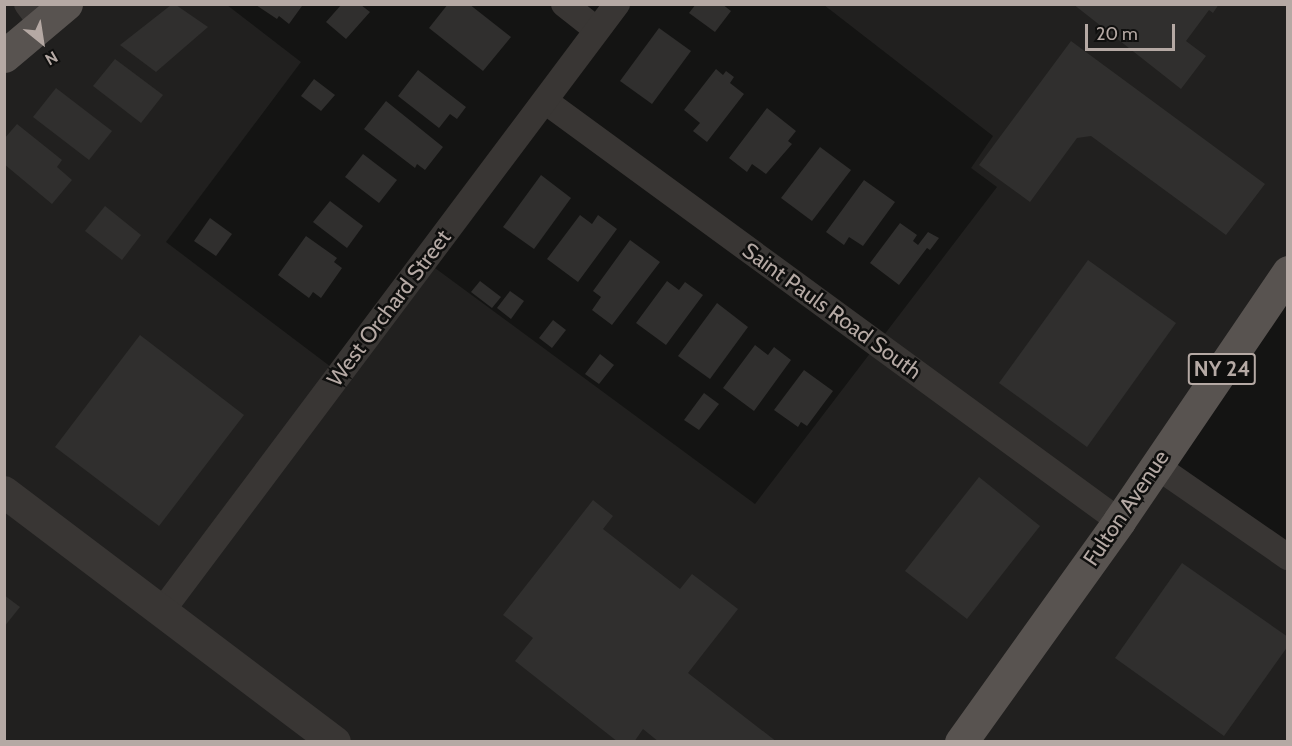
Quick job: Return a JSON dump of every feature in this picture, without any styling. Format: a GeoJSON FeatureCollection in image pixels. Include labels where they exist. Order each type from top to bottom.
{"type":"FeatureCollection","features":[{"type":"Feature","properties":{"kind":"main road"},"geometry":{"type":"LineString","coordinates":[[4,56],[45,11]]}},
{"type":"Feature","properties":{"kind":"main road","name":"Fulton Avenue"},"geometry":{"type":"LineString","coordinates":[[961,741],[1119,521],[1287,272]]}},
{"type":"Feature","properties":{"kind":"street"},"geometry":{"type":"LineString","coordinates":[[564,4],[597,30]]}},
{"type":"Feature","properties":{"kind":"street","name":"West Orchard Street"},"geometry":{"type":"LineString","coordinates":[[162,611],[616,4]]}},
{"type":"Feature","properties":{"kind":"street","name":"Saint Pauls Road South"},"geometry":{"type":"LineString","coordinates":[[545,101],[1119,521]]}},
{"type":"Feature","properties":{"kind":"street"},"geometry":{"type":"LineString","coordinates":[[1155,465],[1287,557]]}},
{"type":"Feature","properties":{"kind":"street"},"geometry":{"type":"LineString","coordinates":[[4,492],[335,741]]}},
{"type":"Feature","properties":{"kind":"shaded area"},"geometry":{"type":"Polygon","coordinates":[[[4,5],[227,5],[301,62],[166,242],[335,370],[416,254],[755,504],[997,187],[971,168],[993,136],[824,5],[1287,5],[1287,255],[1149,461],[1287,555],[1287,741],[5,741],[4,5]]]}},
{"type":"Feature","properties":{"kind":"building"},"geometry":{"type":"Polygon","coordinates":[[[448,4],[469,4],[511,37],[483,71],[429,28],[448,4]]]}},
{"type":"Feature","properties":{"kind":"building"},"geometry":{"type":"Polygon","coordinates":[[[696,4],[722,4],[731,11],[715,32],[689,13],[696,4]]]}},
{"type":"Feature","properties":{"kind":"building"},"geometry":{"type":"Polygon","coordinates":[[[1073,4],[1219,4],[1213,13],[1209,10],[1186,41],[1206,56],[1181,89],[1073,4]]]}},
{"type":"Feature","properties":{"kind":"building"},"geometry":{"type":"Polygon","coordinates":[[[171,5],[176,5],[208,27],[156,72],[120,45],[171,5]]]}},
{"type":"Feature","properties":{"kind":"building"},"geometry":{"type":"Polygon","coordinates":[[[256,5],[302,6],[289,24],[279,16],[277,19],[256,5]]]}},
{"type":"Feature","properties":{"kind":"building"},"geometry":{"type":"Polygon","coordinates":[[[341,5],[361,5],[370,12],[346,39],[326,22],[341,5]]]}},
{"type":"Feature","properties":{"kind":"building"},"geometry":{"type":"Polygon","coordinates":[[[659,28],[691,51],[652,104],[620,81],[659,28]]]}},
{"type":"Feature","properties":{"kind":"building"},"geometry":{"type":"Polygon","coordinates":[[[1071,41],[1265,184],[1226,235],[1091,136],[1077,138],[1030,202],[979,165],[1071,41]]]}},
{"type":"Feature","properties":{"kind":"building"},"geometry":{"type":"Polygon","coordinates":[[[115,59],[163,95],[141,123],[93,86],[115,59]]]}},
{"type":"Feature","properties":{"kind":"building"},"geometry":{"type":"Polygon","coordinates":[[[716,69],[723,75],[726,71],[734,77],[730,83],[744,94],[707,142],[693,131],[700,123],[684,110],[716,69]]]}},
{"type":"Feature","properties":{"kind":"building"},"geometry":{"type":"Polygon","coordinates":[[[418,70],[466,107],[457,119],[450,114],[439,128],[398,96],[418,70]]]}},
{"type":"Feature","properties":{"kind":"building"},"geometry":{"type":"Polygon","coordinates":[[[314,79],[335,95],[321,111],[301,96],[314,79]]]}},
{"type":"Feature","properties":{"kind":"building"},"geometry":{"type":"Polygon","coordinates":[[[56,88],[112,131],[89,160],[33,117],[56,88]]]}},
{"type":"Feature","properties":{"kind":"building"},"geometry":{"type":"Polygon","coordinates":[[[386,101],[443,147],[425,170],[417,164],[415,168],[364,129],[386,101]]]}},
{"type":"Feature","properties":{"kind":"building"},"geometry":{"type":"Polygon","coordinates":[[[767,108],[796,131],[788,141],[792,144],[766,174],[752,164],[747,172],[729,158],[767,108]]]}},
{"type":"Feature","properties":{"kind":"building"},"geometry":{"type":"Polygon","coordinates":[[[17,124],[62,160],[57,167],[72,180],[52,204],[4,164],[4,139],[17,124]]]}},
{"type":"Feature","properties":{"kind":"building"},"geometry":{"type":"Polygon","coordinates":[[[820,147],[851,170],[812,221],[781,198],[820,147]]]}},
{"type":"Feature","properties":{"kind":"building"},"geometry":{"type":"Polygon","coordinates":[[[363,154],[397,180],[379,203],[345,177],[363,154]]]}},
{"type":"Feature","properties":{"kind":"building"},"geometry":{"type":"Polygon","coordinates":[[[541,175],[571,198],[534,249],[503,227],[541,175]]]}},
{"type":"Feature","properties":{"kind":"building"},"geometry":{"type":"Polygon","coordinates":[[[864,180],[895,202],[863,246],[849,237],[844,245],[826,232],[864,180]]]}},
{"type":"Feature","properties":{"kind":"building"},"geometry":{"type":"Polygon","coordinates":[[[330,201],[363,226],[347,248],[313,222],[330,201]]]}},
{"type":"Feature","properties":{"kind":"building"},"geometry":{"type":"Polygon","coordinates":[[[105,206],[141,235],[122,260],[85,231],[105,206]]]}},
{"type":"Feature","properties":{"kind":"building"},"geometry":{"type":"Polygon","coordinates":[[[580,215],[592,224],[598,215],[617,229],[578,282],[547,259],[580,215]]]}},
{"type":"Feature","properties":{"kind":"building"},"geometry":{"type":"Polygon","coordinates":[[[210,218],[232,234],[216,256],[194,241],[210,218]]]}},
{"type":"Feature","properties":{"kind":"building"},"geometry":{"type":"Polygon","coordinates":[[[900,223],[917,235],[913,241],[918,245],[928,232],[939,238],[930,250],[927,248],[899,285],[870,263],[900,223]]]}},
{"type":"Feature","properties":{"kind":"building"},"geometry":{"type":"Polygon","coordinates":[[[306,236],[337,258],[334,262],[342,268],[321,298],[313,292],[309,298],[278,275],[306,236]]]}},
{"type":"Feature","properties":{"kind":"building"},"geometry":{"type":"Polygon","coordinates":[[[630,240],[660,262],[612,325],[592,310],[601,297],[593,291],[630,240]]]}},
{"type":"Feature","properties":{"kind":"building"},"geometry":{"type":"Polygon","coordinates":[[[1088,260],[1176,323],[1087,447],[999,383],[1088,260]]]}},
{"type":"Feature","properties":{"kind":"building"},"geometry":{"type":"Polygon","coordinates":[[[480,281],[501,297],[492,308],[471,292],[480,281]]]}},
{"type":"Feature","properties":{"kind":"building"},"geometry":{"type":"Polygon","coordinates":[[[667,281],[679,290],[685,282],[703,295],[666,345],[636,323],[667,281]]]}},
{"type":"Feature","properties":{"kind":"building"},"geometry":{"type":"Polygon","coordinates":[[[510,291],[524,301],[511,319],[497,308],[510,291]]]}},
{"type":"Feature","properties":{"kind":"building"},"geometry":{"type":"Polygon","coordinates":[[[717,303],[748,327],[710,379],[678,356],[717,303]]]}},
{"type":"Feature","properties":{"kind":"building"},"geometry":{"type":"Polygon","coordinates":[[[553,320],[566,330],[552,348],[539,338],[553,320]]]}},
{"type":"Feature","properties":{"kind":"building"},"geometry":{"type":"Polygon","coordinates":[[[140,335],[244,415],[159,526],[55,447],[140,335]]]}},
{"type":"Feature","properties":{"kind":"building"},"geometry":{"type":"Polygon","coordinates":[[[755,345],[768,355],[774,347],[791,360],[754,411],[723,388],[755,345]]]}},
{"type":"Feature","properties":{"kind":"building"},"geometry":{"type":"Polygon","coordinates":[[[600,354],[614,365],[599,384],[585,374],[600,354]]]}},
{"type":"Feature","properties":{"kind":"building"},"geometry":{"type":"Polygon","coordinates":[[[804,370],[833,391],[807,426],[801,422],[798,427],[774,410],[804,370]]]}},
{"type":"Feature","properties":{"kind":"building"},"geometry":{"type":"Polygon","coordinates":[[[704,393],[719,404],[699,430],[684,420],[704,393]]]}},
{"type":"Feature","properties":{"kind":"building"},"geometry":{"type":"Polygon","coordinates":[[[979,477],[1040,526],[967,619],[905,571],[979,477]]]}},
{"type":"Feature","properties":{"kind":"building"},"geometry":{"type":"Polygon","coordinates":[[[593,500],[613,516],[603,529],[680,589],[692,574],[738,609],[688,673],[777,742],[659,742],[643,729],[634,742],[618,742],[515,661],[533,638],[503,615],[593,500]]]}},
{"type":"Feature","properties":{"kind":"building"},"geometry":{"type":"Polygon","coordinates":[[[1182,563],[1288,637],[1288,646],[1224,736],[1115,658],[1182,563]]]}},
{"type":"Feature","properties":{"kind":"building"},"geometry":{"type":"Polygon","coordinates":[[[4,595],[20,607],[4,627],[4,595]]]}}]}
